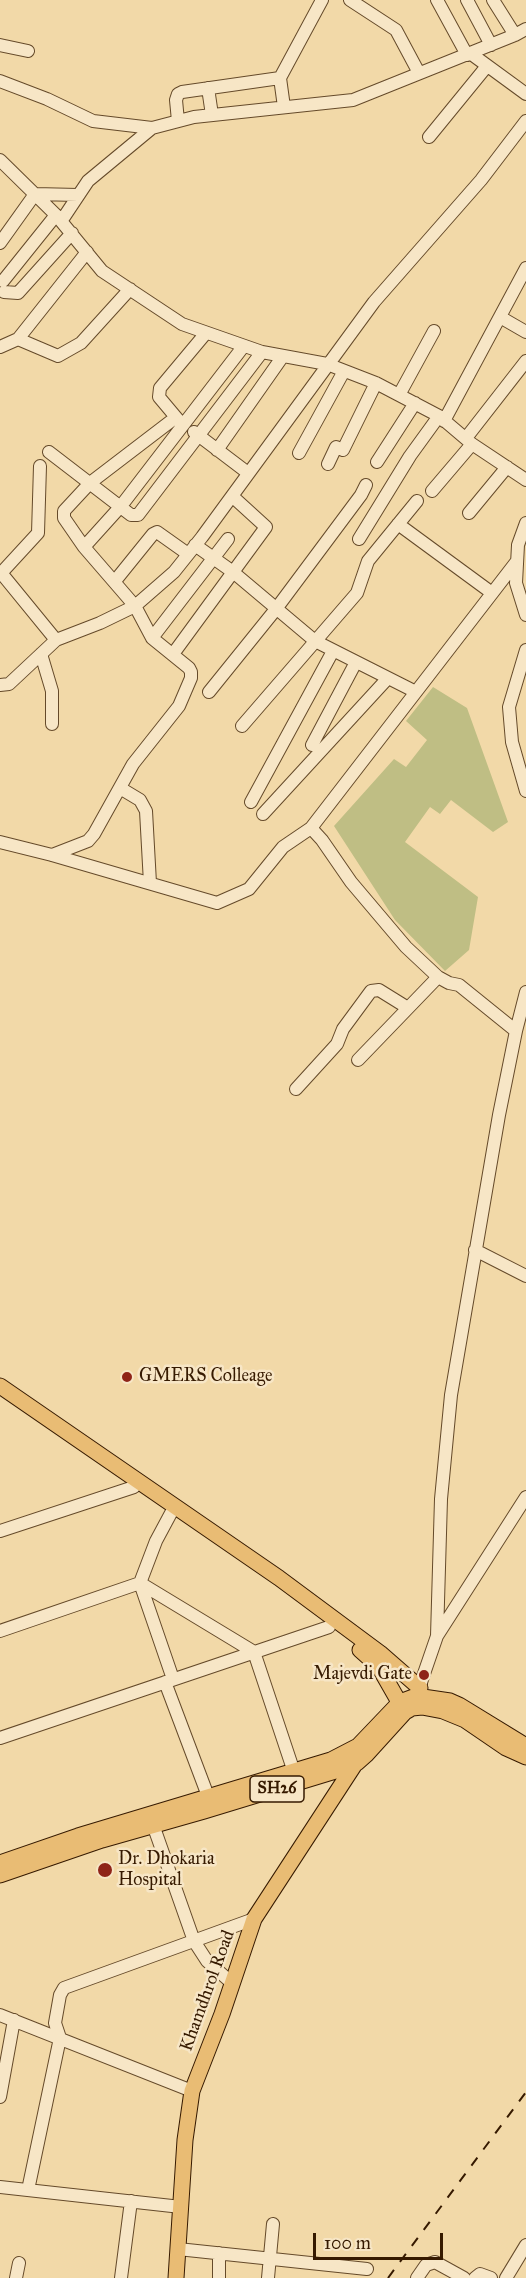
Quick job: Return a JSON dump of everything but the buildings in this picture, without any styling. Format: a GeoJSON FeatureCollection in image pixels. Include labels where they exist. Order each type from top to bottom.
{"type":"FeatureCollection","features":[{"type":"Feature","properties":{"kind":"main road"},"geometry":{"type":"LineString","coordinates":[[0,1386],[279,1578],[380,1653],[410,1701]]}},
{"type":"Feature","properties":{"kind":"main road"},"geometry":{"type":"LineString","coordinates":[[0,1398],[134,1487],[370,1657],[410,1701],[422,1707],[465,1719],[506,1748],[526,1757]]}},
{"type":"Feature","properties":{"kind":"main road"},"geometry":{"type":"LineString","coordinates":[[410,1701],[450,1701],[526,1746]]}},
{"type":"Feature","properties":{"kind":"main road","name":"SH26"},"geometry":{"type":"LineString","coordinates":[[0,1875],[102,1840],[208,1796],[331,1760],[358,1746],[410,1701]]}},
{"type":"Feature","properties":{"kind":"main road","name":"SH26"},"geometry":{"type":"LineString","coordinates":[[0,1863],[357,1763],[410,1701]]}},
{"type":"Feature","properties":{"kind":"main road"},"geometry":{"type":"LineString","coordinates":[[357,1763],[358,1746]]}},
{"type":"Feature","properties":{"kind":"main road","name":"Khamdhrol Road"},"geometry":{"type":"LineString","coordinates":[[176,2278],[185,2140],[192,2091],[254,1919],[357,1763]]}},
{"type":"Feature","properties":{"kind":"street"},"geometry":{"type":"LineString","coordinates":[[284,107],[280,78],[322,0]]}},
{"type":"Feature","properties":{"kind":"street"},"geometry":{"type":"LineString","coordinates":[[350,0],[396,30],[419,73]]}},
{"type":"Feature","properties":{"kind":"street"},"geometry":{"type":"LineString","coordinates":[[437,0],[468,54],[526,94]]}},
{"type":"Feature","properties":{"kind":"street"},"geometry":{"type":"LineString","coordinates":[[467,0],[491,45]]}},
{"type":"Feature","properties":{"kind":"street"},"geometry":{"type":"LineString","coordinates":[[0,81],[47,99],[93,121],[152,128],[212,115],[353,100],[521,32],[493,0]]}},
{"type":"Feature","properties":{"kind":"street"},"geometry":{"type":"LineString","coordinates":[[0,45],[28,51]]}},
{"type":"Feature","properties":{"kind":"street"},"geometry":{"type":"LineString","coordinates":[[429,137],[487,66]]}},
{"type":"Feature","properties":{"kind":"street"},"geometry":{"type":"LineString","coordinates":[[178,121],[178,94],[280,78]]}},
{"type":"Feature","properties":{"kind":"street"},"geometry":{"type":"LineString","coordinates":[[208,88],[212,115]]}},
{"type":"Feature","properties":{"kind":"street"},"geometry":{"type":"LineString","coordinates":[[0,685],[9,684],[56,640],[135,606],[174,572],[374,302],[481,180],[526,121]]}},
{"type":"Feature","properties":{"kind":"street"},"geometry":{"type":"LineString","coordinates":[[72,233],[18,293],[4,287],[88,181],[152,128]]}},
{"type":"Feature","properties":{"kind":"street"},"geometry":{"type":"LineString","coordinates":[[0,160],[59,218],[102,271],[182,324],[243,347],[327,364],[376,383],[416,403],[441,419],[526,480]]}},
{"type":"Feature","properties":{"kind":"street"},"geometry":{"type":"LineString","coordinates":[[35,194],[78,195]]}},
{"type":"Feature","properties":{"kind":"street"},"geometry":{"type":"LineString","coordinates":[[0,243],[35,194]]}},
{"type":"Feature","properties":{"kind":"street"},"geometry":{"type":"LineString","coordinates":[[0,347],[18,339],[87,252]]}},
{"type":"Feature","properties":{"kind":"street"},"geometry":{"type":"LineString","coordinates":[[359,539],[410,456],[441,419],[526,268]]}},
{"type":"Feature","properties":{"kind":"street"},"geometry":{"type":"LineString","coordinates":[[18,339],[58,356],[81,343],[130,289]]}},
{"type":"Feature","properties":{"kind":"street"},"geometry":{"type":"LineString","coordinates":[[500,317],[526,332]]}},
{"type":"Feature","properties":{"kind":"street"},"geometry":{"type":"LineString","coordinates":[[399,395],[435,331]]}},
{"type":"Feature","properties":{"kind":"street"},"geometry":{"type":"LineString","coordinates":[[206,333],[160,388],[159,397],[180,421],[248,473]]}},
{"type":"Feature","properties":{"kind":"street"},"geometry":{"type":"LineString","coordinates":[[84,547],[122,506],[180,421],[243,347]]}},
{"type":"Feature","properties":{"kind":"street"},"geometry":{"type":"LineString","coordinates":[[49,452],[131,515],[138,515],[262,352]]}},
{"type":"Feature","properties":{"kind":"street"},"geometry":{"type":"LineString","coordinates":[[217,450],[283,356]]}},
{"type":"Feature","properties":{"kind":"street"},"geometry":{"type":"LineString","coordinates":[[432,491],[526,361]]}},
{"type":"Feature","properties":{"kind":"street"},"geometry":{"type":"LineString","coordinates":[[299,453],[344,371]]}},
{"type":"Feature","properties":{"kind":"street"},"geometry":{"type":"LineString","coordinates":[[328,464],[336,447],[343,450],[376,383]]}},
{"type":"Feature","properties":{"kind":"street"},"geometry":{"type":"LineString","coordinates":[[377,462],[416,403]]}},
{"type":"Feature","properties":{"kind":"street"},"geometry":{"type":"LineString","coordinates":[[52,855],[91,838],[133,764],[180,706],[191,678],[189,668],[152,638],[135,606],[66,524],[64,511],[90,483],[180,421]]}},
{"type":"Feature","properties":{"kind":"street"},"geometry":{"type":"LineString","coordinates":[[40,466],[38,533],[2,574],[56,640]]}},
{"type":"Feature","properties":{"kind":"street"},"geometry":{"type":"LineString","coordinates":[[469,513],[507,467]]}},
{"type":"Feature","properties":{"kind":"street"},"geometry":{"type":"LineString","coordinates":[[209,692],[276,609],[362,495],[366,485]]}},
{"type":"Feature","properties":{"kind":"street"},"geometry":{"type":"LineString","coordinates":[[173,654],[266,527],[232,496]]}},
{"type":"Feature","properties":{"kind":"street"},"geometry":{"type":"LineString","coordinates":[[242,726],[357,593],[368,561],[417,501]]}},
{"type":"Feature","properties":{"kind":"street"},"geometry":{"type":"LineString","coordinates":[[526,523],[518,545],[516,583],[526,615]]}},
{"type":"Feature","properties":{"kind":"street"},"geometry":{"type":"LineString","coordinates":[[398,524],[492,593]]}},
{"type":"Feature","properties":{"kind":"street"},"geometry":{"type":"LineString","coordinates":[[115,581],[157,532],[213,557],[315,641],[416,692]]}},
{"type":"Feature","properties":{"kind":"street"},"geometry":{"type":"LineString","coordinates":[[152,638],[228,539]]}},
{"type":"Feature","properties":{"kind":"street"},"geometry":{"type":"LineString","coordinates":[[0,842],[217,903],[249,888],[283,848],[311,828],[517,561]]}},
{"type":"Feature","properties":{"kind":"street"},"geometry":{"type":"LineString","coordinates":[[526,650],[509,707],[512,742],[526,790]]}},
{"type":"Feature","properties":{"kind":"street"},"geometry":{"type":"LineString","coordinates":[[250,802],[333,651]]}},
{"type":"Feature","properties":{"kind":"street"},"geometry":{"type":"LineString","coordinates":[[41,654],[52,691],[52,724]]}},
{"type":"Feature","properties":{"kind":"street"},"geometry":{"type":"LineString","coordinates":[[312,745],[356,662]]}},
{"type":"Feature","properties":{"kind":"street"},"geometry":{"type":"LineString","coordinates":[[263,814],[388,678]]}},
{"type":"Feature","properties":{"kind":"street"},"geometry":{"type":"LineString","coordinates":[[120,788],[140,800],[146,811],[150,883]]}},
{"type":"Feature","properties":{"kind":"street"},"geometry":{"type":"LineString","coordinates":[[311,828],[351,882],[406,947],[438,977],[448,983],[459,985],[516,1031]]}},
{"type":"Feature","properties":{"kind":"street"},"geometry":{"type":"LineString","coordinates":[[358,1060],[438,977]]}},
{"type":"Feature","properties":{"kind":"street"},"geometry":{"type":"LineString","coordinates":[[296,1089],[337,1044],[343,1029],[371,991],[379,990],[408,1008]]}},
{"type":"Feature","properties":{"kind":"street"},"geometry":{"type":"LineString","coordinates":[[437,1636],[446,1436],[475,1250],[516,1031],[526,992]]}},
{"type":"Feature","properties":{"kind":"street"},"geometry":{"type":"LineString","coordinates":[[475,1250],[526,1276]]}},
{"type":"Feature","properties":{"kind":"street"},"geometry":{"type":"LineString","coordinates":[[0,1531],[134,1487]]}},
{"type":"Feature","properties":{"kind":"street"},"geometry":{"type":"LineString","coordinates":[[410,1701],[437,1636],[526,1497]]}},
{"type":"Feature","properties":{"kind":"street"},"geometry":{"type":"LineString","coordinates":[[171,1513],[156,1541],[140,1583],[169,1681],[208,1796]]}},
{"type":"Feature","properties":{"kind":"street"},"geometry":{"type":"LineString","coordinates":[[0,1631],[140,1583]]}},
{"type":"Feature","properties":{"kind":"street"},"geometry":{"type":"LineString","coordinates":[[140,1583],[254,1652],[294,1772]]}},
{"type":"Feature","properties":{"kind":"street"},"geometry":{"type":"LineString","coordinates":[[0,1738],[328,1627]]}},
{"type":"Feature","properties":{"kind":"street"},"geometry":{"type":"LineString","coordinates":[[151,1820],[194,1941],[207,1960],[232,1984]]}},
{"type":"Feature","properties":{"kind":"street"},"geometry":{"type":"LineString","coordinates":[[28,2190],[60,2038],[55,2023],[60,1995],[64,1988],[254,1919]]}},
{"type":"Feature","properties":{"kind":"street"},"geometry":{"type":"LineString","coordinates":[[0,2015],[192,2091]]}},
{"type":"Feature","properties":{"kind":"street"},"geometry":{"type":"LineString","coordinates":[[0,2097],[14,2020]]}},
{"type":"Feature","properties":{"kind":"street"},"geometry":{"type":"LineString","coordinates":[[0,2187],[181,2206]]}},
{"type":"Feature","properties":{"kind":"street"},"geometry":{"type":"LineString","coordinates":[[121,2278],[132,2201]]}},
{"type":"Feature","properties":{"kind":"street"},"geometry":{"type":"LineString","coordinates":[[268,2278],[273,2224]]}},
{"type":"Feature","properties":{"kind":"street"},"geometry":{"type":"LineString","coordinates":[[506,2278],[526,2245]]}},
{"type":"Feature","properties":{"kind":"street"},"geometry":{"type":"LineString","coordinates":[[178,2248],[367,2269]]}},
{"type":"Feature","properties":{"kind":"street"},"geometry":{"type":"LineString","coordinates":[[219,2253],[219,2278]]}},
{"type":"Feature","properties":{"kind":"street"},"geometry":{"type":"LineString","coordinates":[[417,2278],[426,2265],[435,2262],[464,2278]]}},
{"type":"Feature","properties":{"kind":"street"},"geometry":{"type":"LineString","coordinates":[[16,2278],[19,2263]]}},
{"type":"Feature","properties":{"kind":"street"},"geometry":{"type":"LineString","coordinates":[[475,2278],[480,2274],[491,2278]]}},
{"type":"Feature","properties":{"kind":"shaded area"},"geometry":{"type":"Polygon","coordinates":[[[433,687],[467,708],[508,822],[493,832],[451,800],[440,814],[430,807],[405,842],[478,897],[469,950],[445,971],[395,920],[334,826],[394,759],[406,767],[427,740],[406,721],[433,687]]]}},
{"type":"Feature","properties":{"kind":"railway"},"geometry":{"type":"LineString","coordinates":[[388,2278],[526,2092]]}},
{"type":"Feature","properties":{"kind":"place","name":"GMERS Colleage"},"geometry":{"type":"Point","coordinates":[127,1377]}},
{"type":"Feature","properties":{"kind":"place","name":"Majevdi Gate"},"geometry":{"type":"Point","coordinates":[424,1675]}},
{"type":"Feature","properties":{"kind":"place","name":"Dr. Dhokaria Hospital"},"geometry":{"type":"Point","coordinates":[105,1870]}}]}
